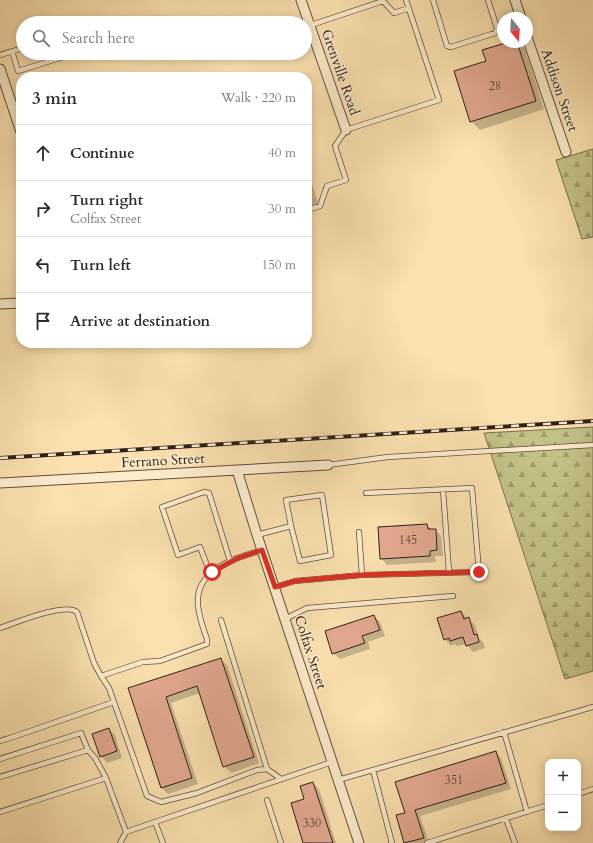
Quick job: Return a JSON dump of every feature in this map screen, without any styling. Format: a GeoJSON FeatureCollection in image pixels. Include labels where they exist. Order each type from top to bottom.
{"type":"FeatureCollection","features":[{"type":"Feature","properties":{"kind":"street","name":"Grenville Road"},"geometry":{"type":"LineString","coordinates":[[301,0],[305,16]]}},
{"type":"Feature","properties":{"kind":"street"},"geometry":{"type":"LineString","coordinates":[[515,0],[519,12]]}},
{"type":"Feature","properties":{"kind":"street","name":"Grenville Road"},"geometry":{"type":"LineString","coordinates":[[312,39],[346,130]]}},
{"type":"Feature","properties":{"kind":"street","name":"Addison Street"},"geometry":{"type":"LineString","coordinates":[[531,48],[566,152]]}},
{"type":"Feature","properties":{"kind":"street"},"geometry":{"type":"LineString","coordinates":[[0,69],[16,115]]}},
{"type":"Feature","properties":{"kind":"street"},"geometry":{"type":"LineString","coordinates":[[0,304],[16,303]]}},
{"type":"Feature","properties":{"kind":"street","name":"Ferrano Street"},"geometry":{"type":"LineString","coordinates":[[0,483],[328,465]]}},
{"type":"Feature","properties":{"kind":"street","name":"Colfax Street"},"geometry":{"type":"LineString","coordinates":[[237,470],[359,843]]}},
{"type":"Feature","properties":{"kind":"lane"},"geometry":{"type":"LineString","coordinates":[[312,208],[320,206],[327,186],[346,180],[336,146],[346,130],[439,100],[406,0]]}},
{"type":"Feature","properties":{"kind":"lane"},"geometry":{"type":"LineString","coordinates":[[433,0],[447,46],[451,47],[495,33],[496,28],[488,0]]}},
{"type":"Feature","properties":{"kind":"lane"},"geometry":{"type":"LineString","coordinates":[[312,24],[383,2],[394,13],[409,8]]}},
{"type":"Feature","properties":{"kind":"lane"},"geometry":{"type":"LineString","coordinates":[[0,55],[16,50]]}},
{"type":"Feature","properties":{"kind":"lane"},"geometry":{"type":"LineString","coordinates":[[12,51],[18,71],[53,60]]}},
{"type":"Feature","properties":{"kind":"lane"},"geometry":{"type":"LineString","coordinates":[[328,465],[388,457],[593,445]]}},
{"type":"Feature","properties":{"kind":"lane"},"geometry":{"type":"LineString","coordinates":[[275,587],[295,581],[362,575],[479,572],[472,488],[366,493]]}},
{"type":"Feature","properties":{"kind":"lane"},"geometry":{"type":"LineString","coordinates":[[443,490],[449,572]]}},
{"type":"Feature","properties":{"kind":"lane"},"geometry":{"type":"LineString","coordinates":[[210,573],[200,548],[178,555],[162,507],[204,492],[209,493],[230,561]]}},
{"type":"Feature","properties":{"kind":"lane"},"geometry":{"type":"LineString","coordinates":[[322,495],[331,555],[300,561],[291,526],[286,500],[322,495]]}},
{"type":"Feature","properties":{"kind":"lane"},"geometry":{"type":"LineString","coordinates":[[257,535],[291,526]]}},
{"type":"Feature","properties":{"kind":"lane"},"geometry":{"type":"LineString","coordinates":[[359,532],[362,575]]}},
{"type":"Feature","properties":{"kind":"lane"},"geometry":{"type":"LineString","coordinates":[[101,676],[143,662],[160,661],[207,644],[207,639],[198,611],[199,592],[204,580],[210,573],[230,561],[262,550]]}},
{"type":"Feature","properties":{"kind":"lane"},"geometry":{"type":"LineString","coordinates":[[285,619],[307,608],[453,596]]}},
{"type":"Feature","properties":{"kind":"lane"},"geometry":{"type":"LineString","coordinates":[[0,628],[63,608],[73,608],[77,612],[94,663],[110,688],[147,796],[161,802],[197,793],[267,768]]}},
{"type":"Feature","properties":{"kind":"lane"},"geometry":{"type":"LineString","coordinates":[[221,620],[267,768],[281,779]]}},
{"type":"Feature","properties":{"kind":"lane"},"geometry":{"type":"LineString","coordinates":[[0,741],[114,702]]}},
{"type":"Feature","properties":{"kind":"lane"},"geometry":{"type":"LineString","coordinates":[[338,780],[593,707]]}},
{"type":"Feature","properties":{"kind":"lane"},"geometry":{"type":"LineString","coordinates":[[504,732],[527,812]]}},
{"type":"Feature","properties":{"kind":"lane"},"geometry":{"type":"LineString","coordinates":[[0,759],[81,733],[88,750],[95,758],[106,778],[126,832]]}},
{"type":"Feature","properties":{"kind":"lane"},"geometry":{"type":"LineString","coordinates":[[0,777],[88,750]]}},
{"type":"Feature","properties":{"kind":"lane"},"geometry":{"type":"LineString","coordinates":[[120,843],[126,832],[332,762]]}},
{"type":"Feature","properties":{"kind":"lane"},"geometry":{"type":"LineString","coordinates":[[374,770],[392,843]]}},
{"type":"Feature","properties":{"kind":"lane"},"geometry":{"type":"LineString","coordinates":[[0,812],[106,778]]}},
{"type":"Feature","properties":{"kind":"lane"},"geometry":{"type":"LineString","coordinates":[[581,793],[593,789]]}},
{"type":"Feature","properties":{"kind":"lane"},"geometry":{"type":"LineString","coordinates":[[267,800],[281,843]]}},
{"type":"Feature","properties":{"kind":"lane"},"geometry":{"type":"LineString","coordinates":[[427,843],[506,819],[545,805]]}},
{"type":"Feature","properties":{"kind":"lane"},"geometry":{"type":"LineString","coordinates":[[506,819],[514,843]]}},
{"type":"Feature","properties":{"kind":"lane"},"geometry":{"type":"LineString","coordinates":[[155,822],[163,843]]}},
{"type":"Feature","properties":{"kind":"green space"},"geometry":{"type":"Polygon","coordinates":[[[593,149],[593,237],[582,239],[556,160],[593,149]]]}},
{"type":"Feature","properties":{"kind":"green space"},"geometry":{"type":"Polygon","coordinates":[[[593,427],[593,671],[565,679],[484,433],[593,427]]]}},
{"type":"Feature","properties":{"kind":"building"},"geometry":{"type":"Polygon","coordinates":[[[497,46],[497,48],[519,48],[536,101],[470,122],[454,71],[486,61],[482,50],[497,46]]]}},
{"type":"Feature","properties":{"kind":"building"},"geometry":{"type":"Polygon","coordinates":[[[427,524],[428,529],[436,529],[437,550],[430,551],[430,556],[380,559],[378,527],[427,524]]]}},
{"type":"Feature","properties":{"kind":"building"},"geometry":{"type":"Polygon","coordinates":[[[461,611],[464,619],[469,617],[474,635],[477,634],[479,642],[466,646],[463,637],[450,641],[449,638],[444,640],[437,618],[461,611]]]}},
{"type":"Feature","properties":{"kind":"building"},"geometry":{"type":"Polygon","coordinates":[[[374,615],[380,630],[362,636],[365,643],[332,654],[325,631],[374,615]]]}},
{"type":"Feature","properties":{"kind":"building"},"geometry":{"type":"Polygon","coordinates":[[[221,658],[254,757],[223,767],[197,686],[166,697],[192,778],[161,788],[128,688],[221,658]]]}},
{"type":"Feature","properties":{"kind":"building"},"geometry":{"type":"Polygon","coordinates":[[[109,728],[117,751],[100,757],[92,734],[109,728]]]}},
{"type":"Feature","properties":{"kind":"building"},"geometry":{"type":"Polygon","coordinates":[[[496,751],[506,783],[415,810],[424,838],[404,843],[396,815],[405,813],[395,782],[496,751]]]}},
{"type":"Feature","properties":{"kind":"building"},"geometry":{"type":"Polygon","coordinates":[[[313,782],[333,843],[303,843],[291,803],[304,799],[300,786],[313,782]]]}},
{"type":"Feature","properties":{"kind":"railway"},"geometry":{"type":"LineString","coordinates":[[0,458],[593,421]]}},
{"type":"Feature","properties":{"kind":"route"},"geometry":{"type":"LineString","coordinates":[[212,572],[224,564],[262,550],[275,587],[295,581],[362,575],[479,572]]}}]}
